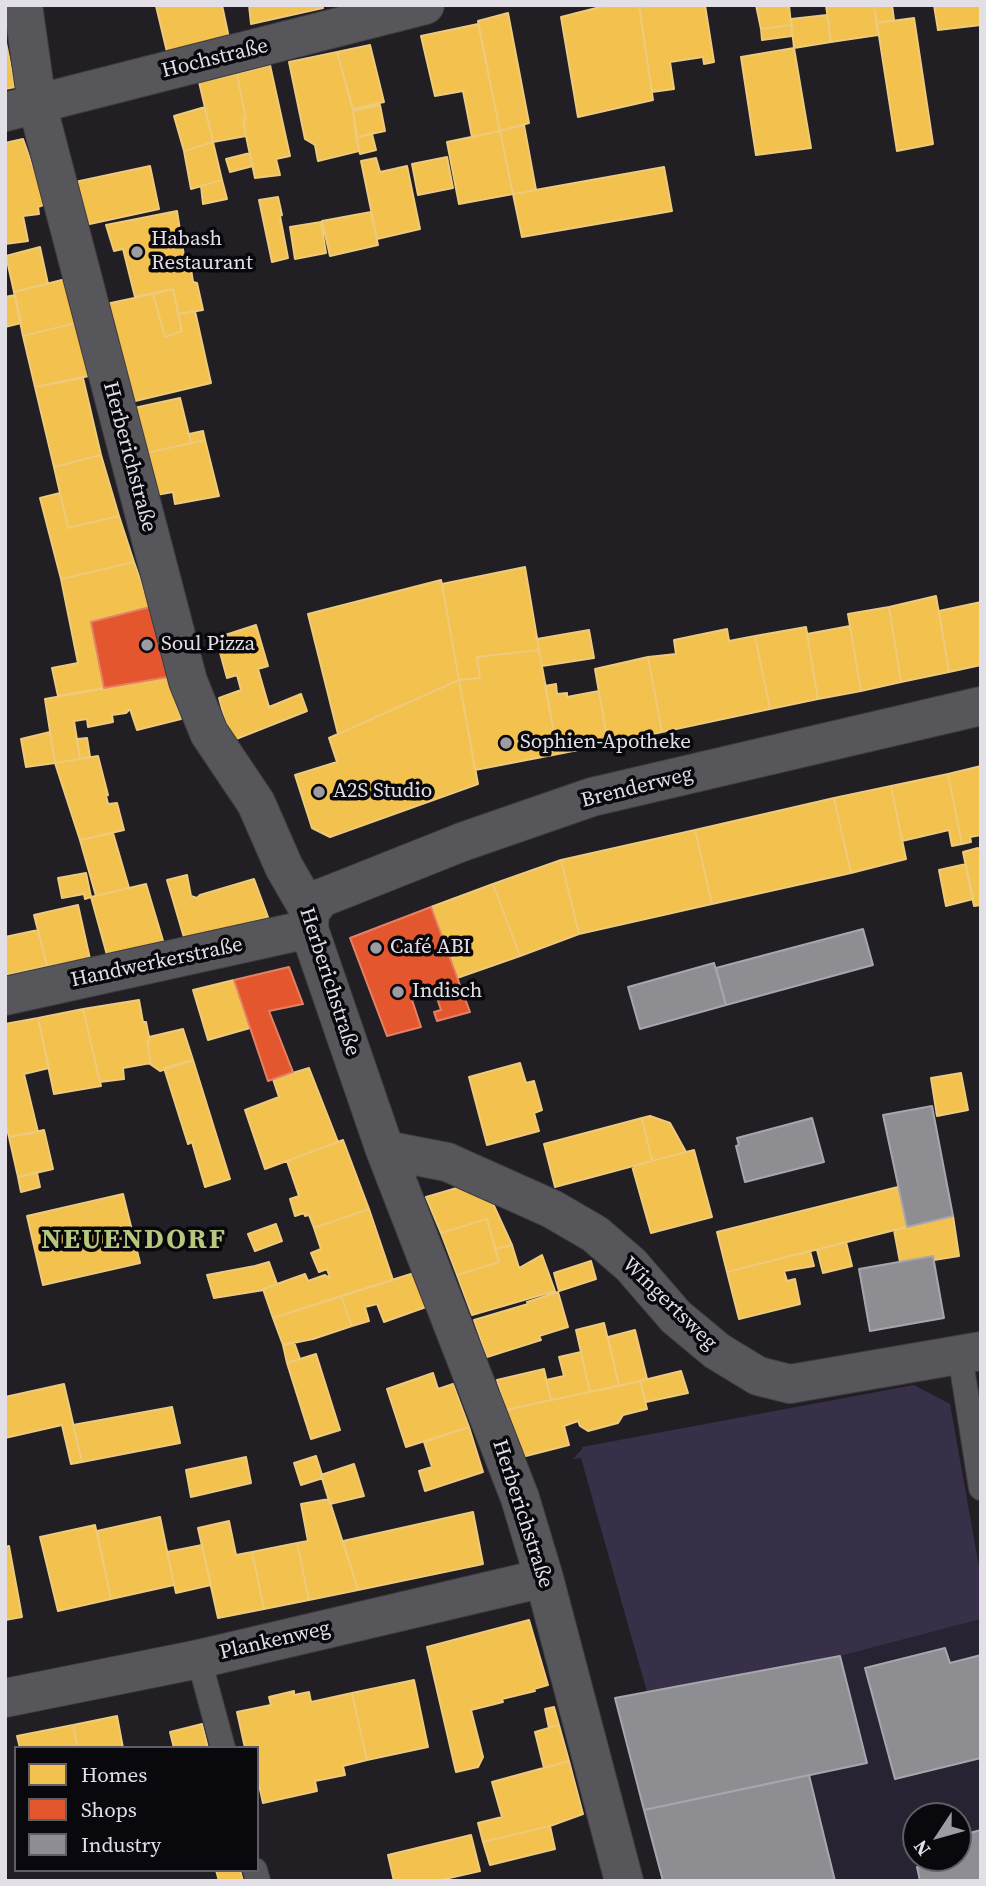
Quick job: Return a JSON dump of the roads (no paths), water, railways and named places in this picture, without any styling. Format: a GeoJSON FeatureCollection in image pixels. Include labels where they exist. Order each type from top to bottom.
{"type":"FeatureCollection","features":[{"type":"Feature","properties":{"kind":"street","name":"Herberichstraße"},"geometry":{"type":"LineString","coordinates":[[23,5],[21,108],[188,681],[209,733],[256,803],[310,921],[384,1150],[520,1498],[625,1881]]}},
{"type":"Feature","properties":{"kind":"street","name":"Hochstraße"},"geometry":{"type":"LineString","coordinates":[[21,108],[425,5]]}},
{"type":"Feature","properties":{"kind":"street","name":"Brenderweg"},"geometry":{"type":"LineString","coordinates":[[310,921],[321,898],[462,842],[592,797],[981,706]]}},
{"type":"Feature","properties":{"kind":"street","name":"Handwerkerstraße"},"geometry":{"type":"LineString","coordinates":[[5,996],[310,921]]}},
{"type":"Feature","properties":{"kind":"street","name":"Wingertsweg"},"geometry":{"type":"LineString","coordinates":[[384,1150],[447,1162],[552,1209],[596,1234],[631,1265],[676,1317],[717,1351],[758,1376],[790,1384],[970,1353]]}},
{"type":"Feature","properties":{"kind":"street","name":"Plankenweg"},"geometry":{"type":"LineString","coordinates":[[5,1698],[199,1659],[544,1578]]}},
{"type":"Feature","properties":{"kind":"lane","name":"Wingertsweg"},"geometry":{"type":"LineString","coordinates":[[970,1353],[981,1488]]}},
{"type":"Feature","properties":{"kind":"lane"},"geometry":{"type":"LineString","coordinates":[[199,1659],[222,1746]]}},
{"type":"Feature","properties":{"kind":"place","name":"Habash Restaurant"},"geometry":{"type":"Point","coordinates":[137,252]}},
{"type":"Feature","properties":{"kind":"place","name":"Soul Pizza"},"geometry":{"type":"Point","coordinates":[147,645]}},
{"type":"Feature","properties":{"kind":"place","name":"Sophien-Apotheke"},"geometry":{"type":"Point","coordinates":[506,743]}},
{"type":"Feature","properties":{"kind":"place","name":"A2S Studio"},"geometry":{"type":"Point","coordinates":[319,792]}},
{"type":"Feature","properties":{"kind":"place","name":"Café ABI"},"geometry":{"type":"Point","coordinates":[376,948]}},
{"type":"Feature","properties":{"kind":"place","name":"Indisch"},"geometry":{"type":"Point","coordinates":[398,992]}},
{"type":"Feature","properties":{"kind":"district","name":"NEUENDORF"},"geometry":{"type":"Point","coordinates":[134,1241]}}]}
